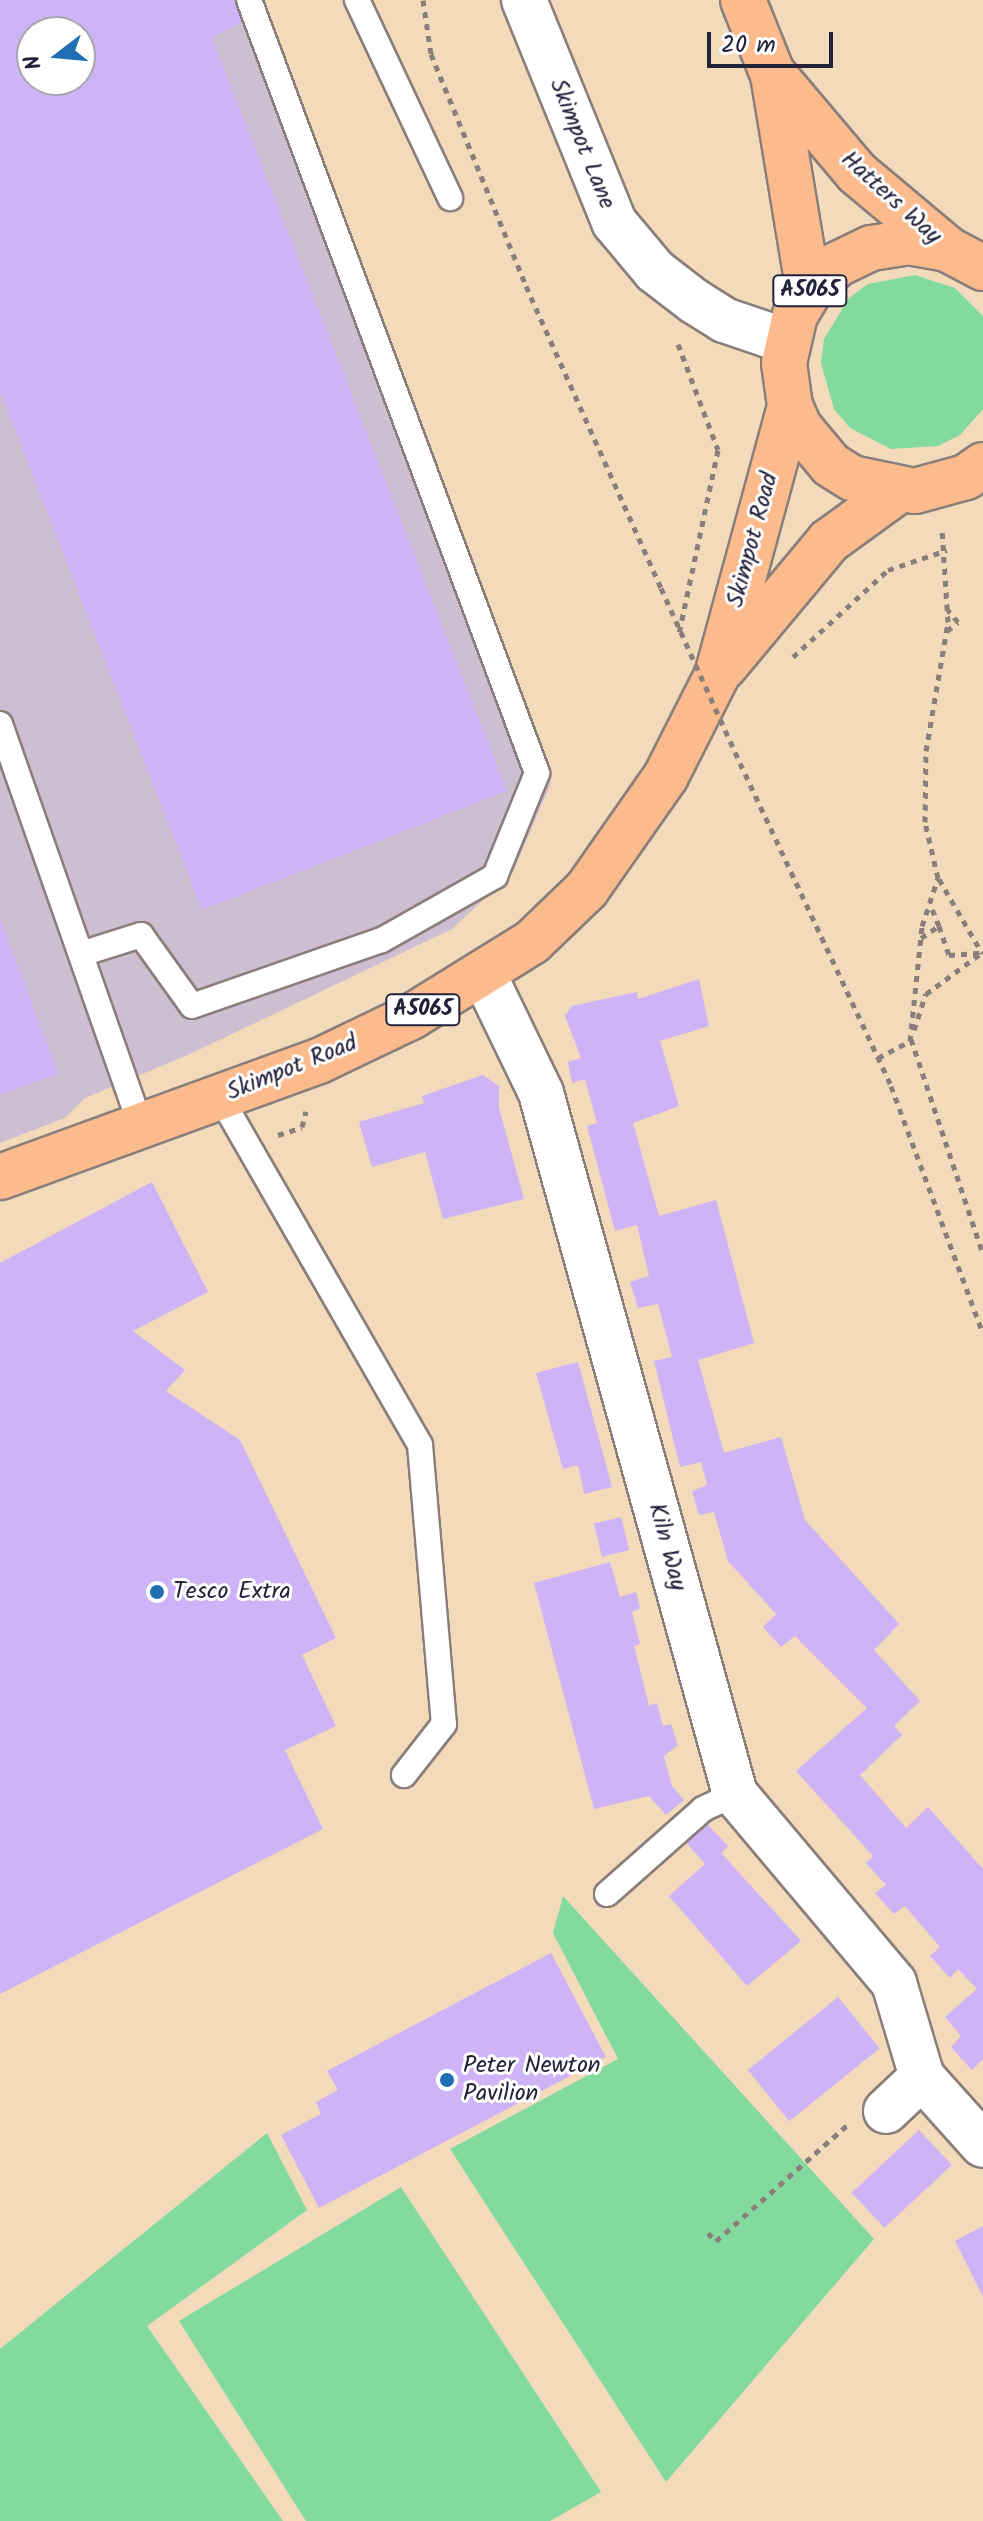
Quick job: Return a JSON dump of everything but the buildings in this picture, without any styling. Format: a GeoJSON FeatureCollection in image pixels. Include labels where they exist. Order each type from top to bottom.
{"type":"FeatureCollection","features":[{"type":"Feature","properties":{"kind":"main road","name":"Hatters Way"},"geometry":{"type":"LineString","coordinates":[[743,0],[773,75],[809,292]]}},
{"type":"Feature","properties":{"kind":"main road","name":"Hatters Way"},"geometry":{"type":"LineString","coordinates":[[773,75],[857,173],[965,258]]}},
{"type":"Feature","properties":{"kind":"main road","name":"A5065"},"geometry":{"type":"LineString","coordinates":[[965,258],[910,242],[871,248],[836,265],[809,292],[786,341],[790,406],[800,428],[831,465],[852,478],[898,491],[933,489],[983,465]]}},
{"type":"Feature","properties":{"kind":"main road","name":"Skimpot Road"},"geometry":{"type":"LineString","coordinates":[[0,1177],[319,1061],[484,975],[532,942],[587,889],[666,776],[717,675],[790,406]]}},
{"type":"Feature","properties":{"kind":"main road","name":"Skimpot Road"},"geometry":{"type":"LineString","coordinates":[[717,675],[829,541],[898,491]]}},
{"type":"Feature","properties":{"kind":"street","name":"Skimpot Lane"},"geometry":{"type":"LineString","coordinates":[[524,0],[614,222],[655,271],[694,301],[724,320],[786,341]]}},
{"type":"Feature","properties":{"kind":"street","name":"Kiln Way"},"geometry":{"type":"LineString","coordinates":[[484,975],[541,1093],[735,1794],[894,1983],[922,2077],[983,2145]]}},
{"type":"Feature","properties":{"kind":"street"},"geometry":{"type":"LineString","coordinates":[[886,2111],[922,2077]]}},
{"type":"Feature","properties":{"kind":"lane"},"geometry":{"type":"LineString","coordinates":[[81,954],[141,935],[192,1006],[382,940],[495,876],[537,773],[249,0]]}},
{"type":"Feature","properties":{"kind":"lane"},"geometry":{"type":"LineString","coordinates":[[357,0],[450,198]]}},
{"type":"Feature","properties":{"kind":"lane"},"geometry":{"type":"LineString","coordinates":[[0,724],[141,1126]]}},
{"type":"Feature","properties":{"kind":"lane"},"geometry":{"type":"LineString","coordinates":[[220,1097],[420,1445],[444,1724],[404,1775]]}},
{"type":"Feature","properties":{"kind":"lane"},"geometry":{"type":"LineString","coordinates":[[607,1894],[703,1809],[735,1794]]}},
{"type":"Feature","properties":{"kind":"path"},"geometry":{"type":"LineString","coordinates":[[423,0],[431,54],[526,286],[740,763],[878,1058],[983,1333]]}},
{"type":"Feature","properties":{"kind":"path"},"geometry":{"type":"LineString","coordinates":[[675,337],[718,450],[678,641]]}},
{"type":"Feature","properties":{"kind":"path"},"geometry":{"type":"LineString","coordinates":[[783,666],[888,570],[947,550],[946,632],[926,751],[925,822],[938,878],[983,953]]}},
{"type":"Feature","properties":{"kind":"path"},"geometry":{"type":"LineString","coordinates":[[946,632],[958,622],[947,609]]}},
{"type":"Feature","properties":{"kind":"path"},"geometry":{"type":"LineString","coordinates":[[722,736],[730,724]]}},
{"type":"Feature","properties":{"kind":"path"},"geometry":{"type":"LineString","coordinates":[[938,878],[920,938],[910,1041],[983,1254]]}},
{"type":"Feature","properties":{"kind":"path"},"geometry":{"type":"LineString","coordinates":[[930,904],[949,955],[983,953]]}},
{"type":"Feature","properties":{"kind":"path"},"geometry":{"type":"LineString","coordinates":[[920,938],[939,926]]}},
{"type":"Feature","properties":{"kind":"path"},"geometry":{"type":"LineString","coordinates":[[878,1058],[910,1041],[926,994],[983,953]]}},
{"type":"Feature","properties":{"kind":"path"},"geometry":{"type":"LineString","coordinates":[[708,2233],[716,2241],[868,2107],[886,2111]]}},
{"type":"Feature","properties":{"kind":"shaded area"},"geometry":{"type":"Polygon","coordinates":[[[0,0],[256,0],[551,783],[513,872],[452,929],[190,1054],[85,1098],[65,1118],[0,1143],[0,0]]]}},
{"type":"Feature","properties":{"kind":"green space"},"geometry":{"type":"Polygon","coordinates":[[[915,275],[955,288],[983,316],[983,409],[960,435],[938,446],[891,449],[850,428],[834,409],[821,363],[824,339],[849,298],[868,284],[915,275]]]}},
{"type":"Feature","properties":{"kind":"green space"},"geometry":{"type":"Polygon","coordinates":[[[563,1896],[874,2239],[666,2482],[450,2149],[618,2059],[553,1933],[563,1896]]]}},
{"type":"Feature","properties":{"kind":"green space"},"geometry":{"type":"Polygon","coordinates":[[[267,2133],[307,2210],[147,2326],[283,2521],[0,2521],[0,2349],[267,2133]]]}},
{"type":"Feature","properties":{"kind":"green space"},"geometry":{"type":"Polygon","coordinates":[[[401,2187],[601,2492],[550,2521],[306,2521],[179,2321],[401,2187]]]}},
{"type":"Feature","properties":{"kind":"place","name":"Tesco Extra"},"geometry":{"type":"Point","coordinates":[157,1592]}},
{"type":"Feature","properties":{"kind":"place","name":"Peter Newton Pavilion"},"geometry":{"type":"Point","coordinates":[447,2080]}}]}
